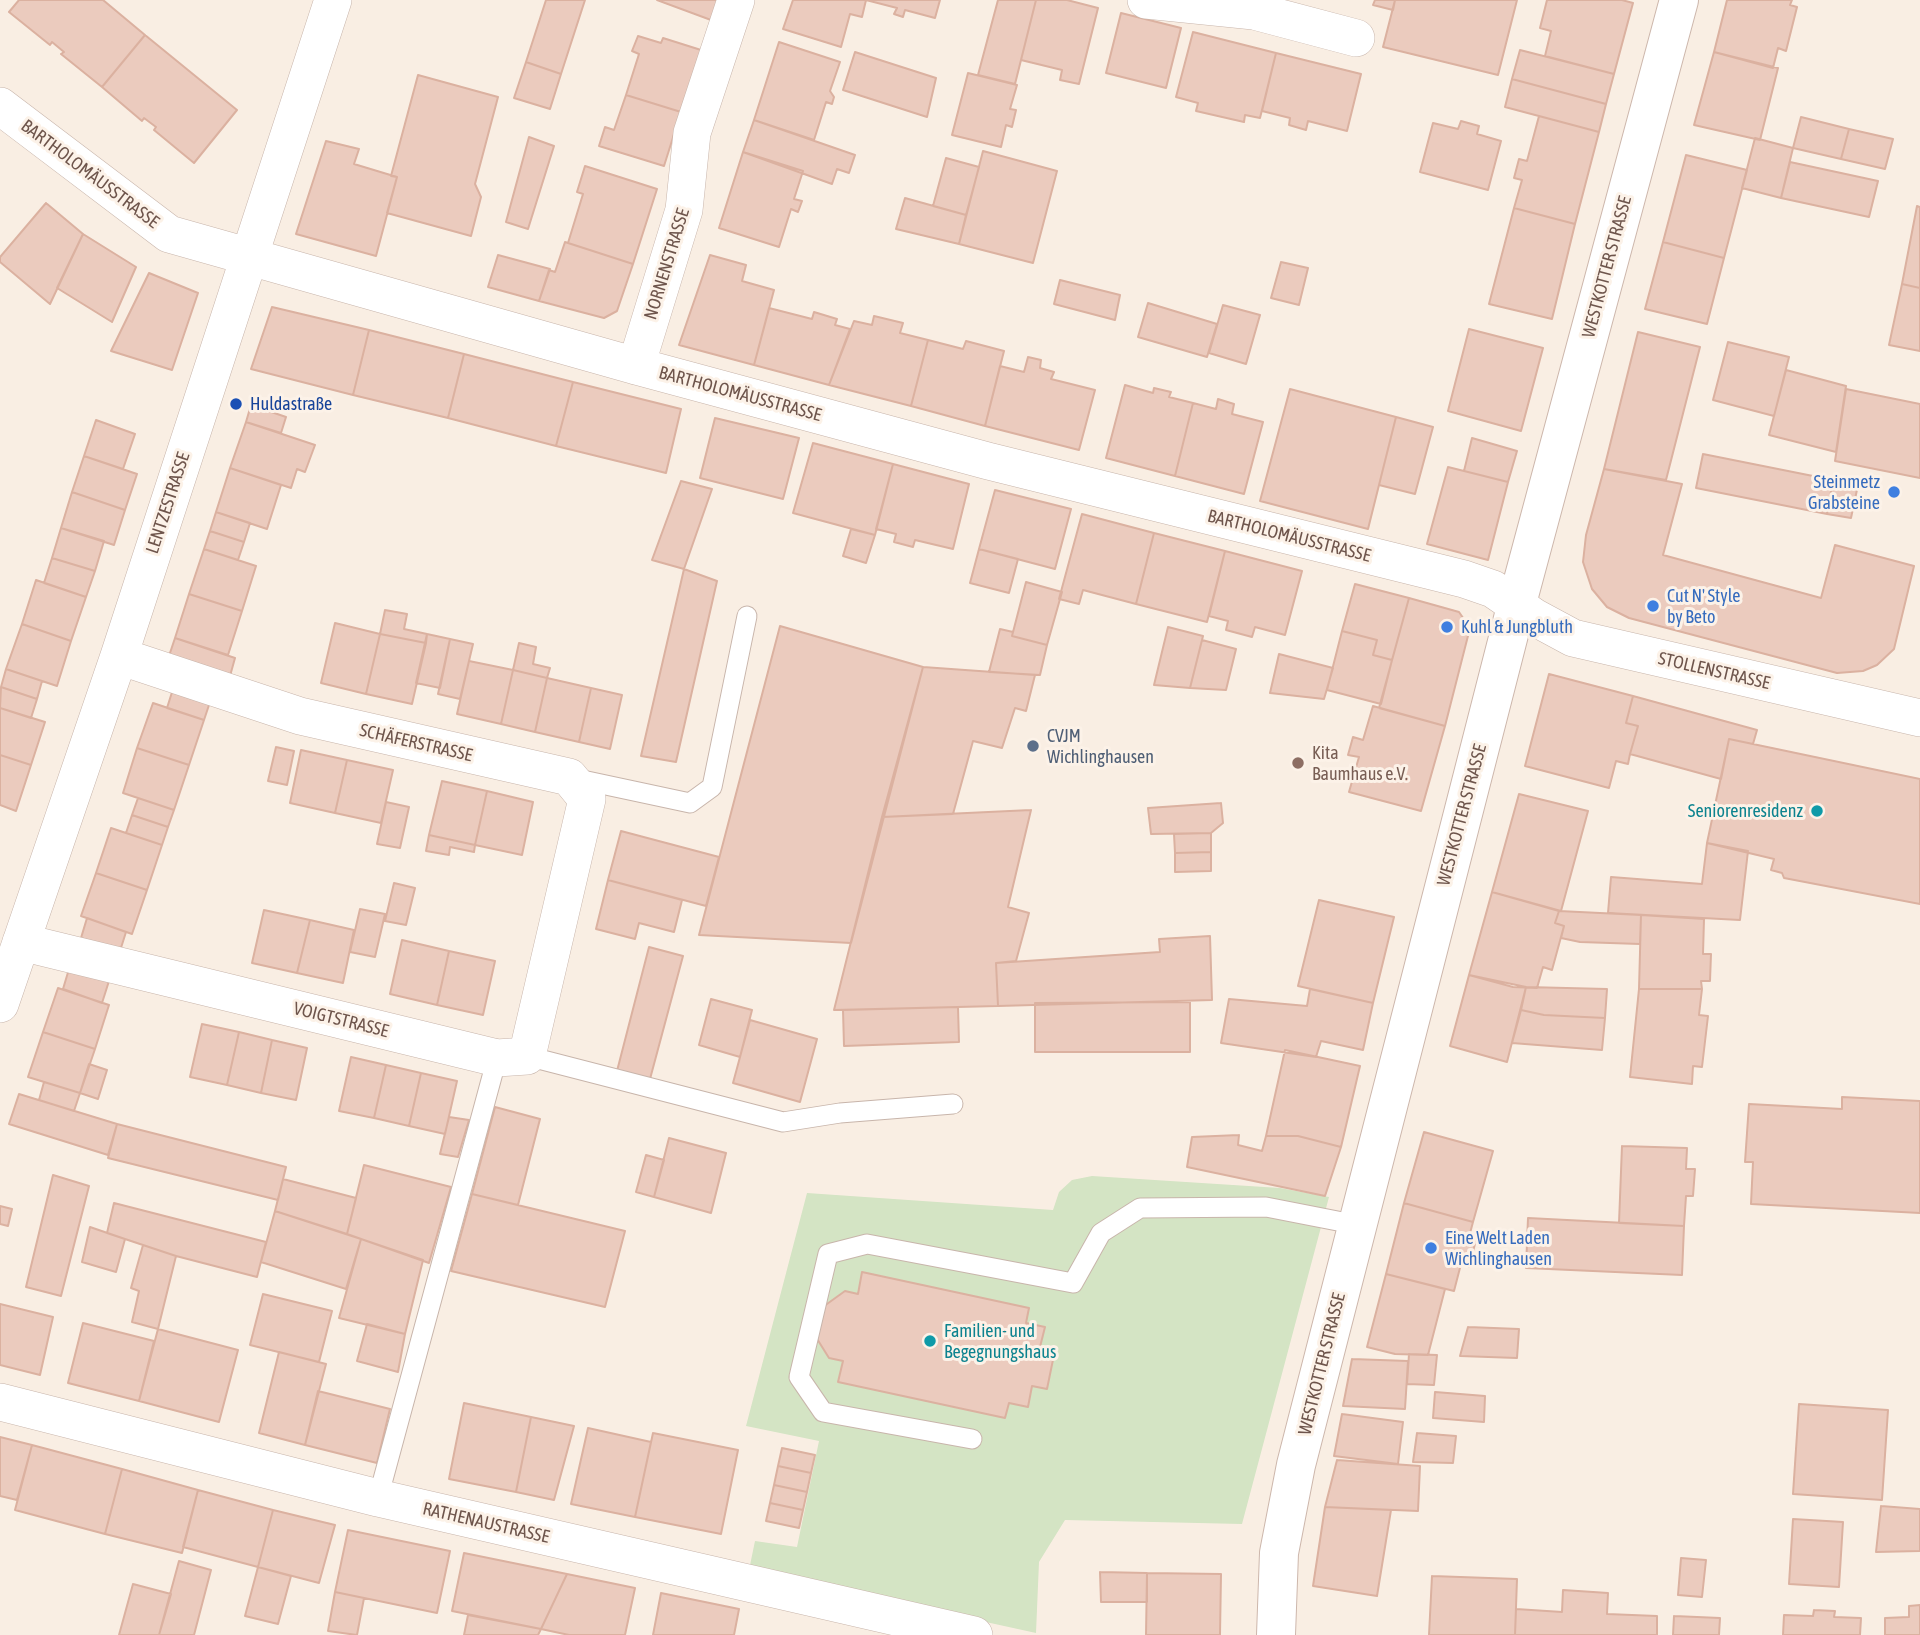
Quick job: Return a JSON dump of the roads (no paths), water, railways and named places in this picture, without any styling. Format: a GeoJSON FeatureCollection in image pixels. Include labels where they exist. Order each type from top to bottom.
{"type":"FeatureCollection","features":[{"type":"Feature","properties":{"kind":"main road","name":"WESTKOTTER STRASSE"},"geometry":{"type":"LineString","coordinates":[[1276,1635],[1279,1553],[1286,1511],[1517,603],[1679,0]]}},
{"type":"Feature","properties":{"kind":"street","name":"LENTZESTRASSE"},"geometry":{"type":"LineString","coordinates":[[0,1004],[118,656],[333,0]]}},
{"type":"Feature","properties":{"kind":"street","name":"NORNENSTRASSE"},"geometry":{"type":"LineString","coordinates":[[636,366],[684,210],[692,133],[736,0]]}},
{"type":"Feature","properties":{"kind":"street"},"geometry":{"type":"LineString","coordinates":[[1146,0],[1255,6],[1356,38]]}},
{"type":"Feature","properties":{"kind":"street","name":"BARTHOLOMÄUSSTRASSE"},"geometry":{"type":"LineString","coordinates":[[0,106],[169,234],[636,366],[988,461],[1464,579],[1493,589],[1517,603]]}},
{"type":"Feature","properties":{"kind":"street","name":"STOLLENSTRASSE"},"geometry":{"type":"LineString","coordinates":[[1517,603],[1534,617],[1573,638],[1919,712]]}},
{"type":"Feature","properties":{"kind":"street","name":"SCHÄFERSTRASSE"},"geometry":{"type":"LineString","coordinates":[[118,656],[300,716],[569,777]]}},
{"type":"Feature","properties":{"kind":"street"},"geometry":{"type":"LineString","coordinates":[[512,1057],[560,921],[587,799],[569,777]]}},
{"type":"Feature","properties":{"kind":"street","name":"VOIGTSTRASSE"},"geometry":{"type":"LineString","coordinates":[[21,942],[512,1057]]}},
{"type":"Feature","properties":{"kind":"street","name":"RATHENAUSTRASSE"},"geometry":{"type":"LineString","coordinates":[[0,1402],[378,1498],[974,1635]]}},
{"type":"Feature","properties":{"kind":"lane"},"geometry":{"type":"LineString","coordinates":[[569,777],[690,803],[712,787],[747,616]]}},
{"type":"Feature","properties":{"kind":"lane"},"geometry":{"type":"LineString","coordinates":[[378,1498],[512,1057],[783,1122],[840,1113],[953,1104]]}},
{"type":"Feature","properties":{"kind":"lane"},"geometry":{"type":"LineString","coordinates":[[972,1440],[823,1412],[799,1377],[828,1254],[867,1244],[1073,1283],[1101,1233],[1140,1208],[1266,1207],[1358,1225]]}},
{"type":"Feature","properties":{"kind":"place","name":"Huldastraße"},"geometry":{"type":"Point","coordinates":[236,404]}},
{"type":"Feature","properties":{"kind":"place","name":"Steinmetz Grabsteine"},"geometry":{"type":"Point","coordinates":[1894,492]}},
{"type":"Feature","properties":{"kind":"place","name":"Cut N' Style by Beto"},"geometry":{"type":"Point","coordinates":[1653,606]}},
{"type":"Feature","properties":{"kind":"place","name":"Kuhl & Jungbluth"},"geometry":{"type":"Point","coordinates":[1447,627]}},
{"type":"Feature","properties":{"kind":"place","name":"CVJM Wichlinghausen"},"geometry":{"type":"Point","coordinates":[1033,746]}},
{"type":"Feature","properties":{"kind":"place","name":"Kita Baumhaus e.V."},"geometry":{"type":"Point","coordinates":[1298,763]}},
{"type":"Feature","properties":{"kind":"place","name":"Seniorenresidenz"},"geometry":{"type":"Point","coordinates":[1817,811]}},
{"type":"Feature","properties":{"kind":"place","name":"Eine Welt Laden Wichlinghausen"},"geometry":{"type":"Point","coordinates":[1431,1248]}},
{"type":"Feature","properties":{"kind":"place","name":"Familien- und Begegnungshaus"},"geometry":{"type":"Point","coordinates":[930,1341]}}]}
